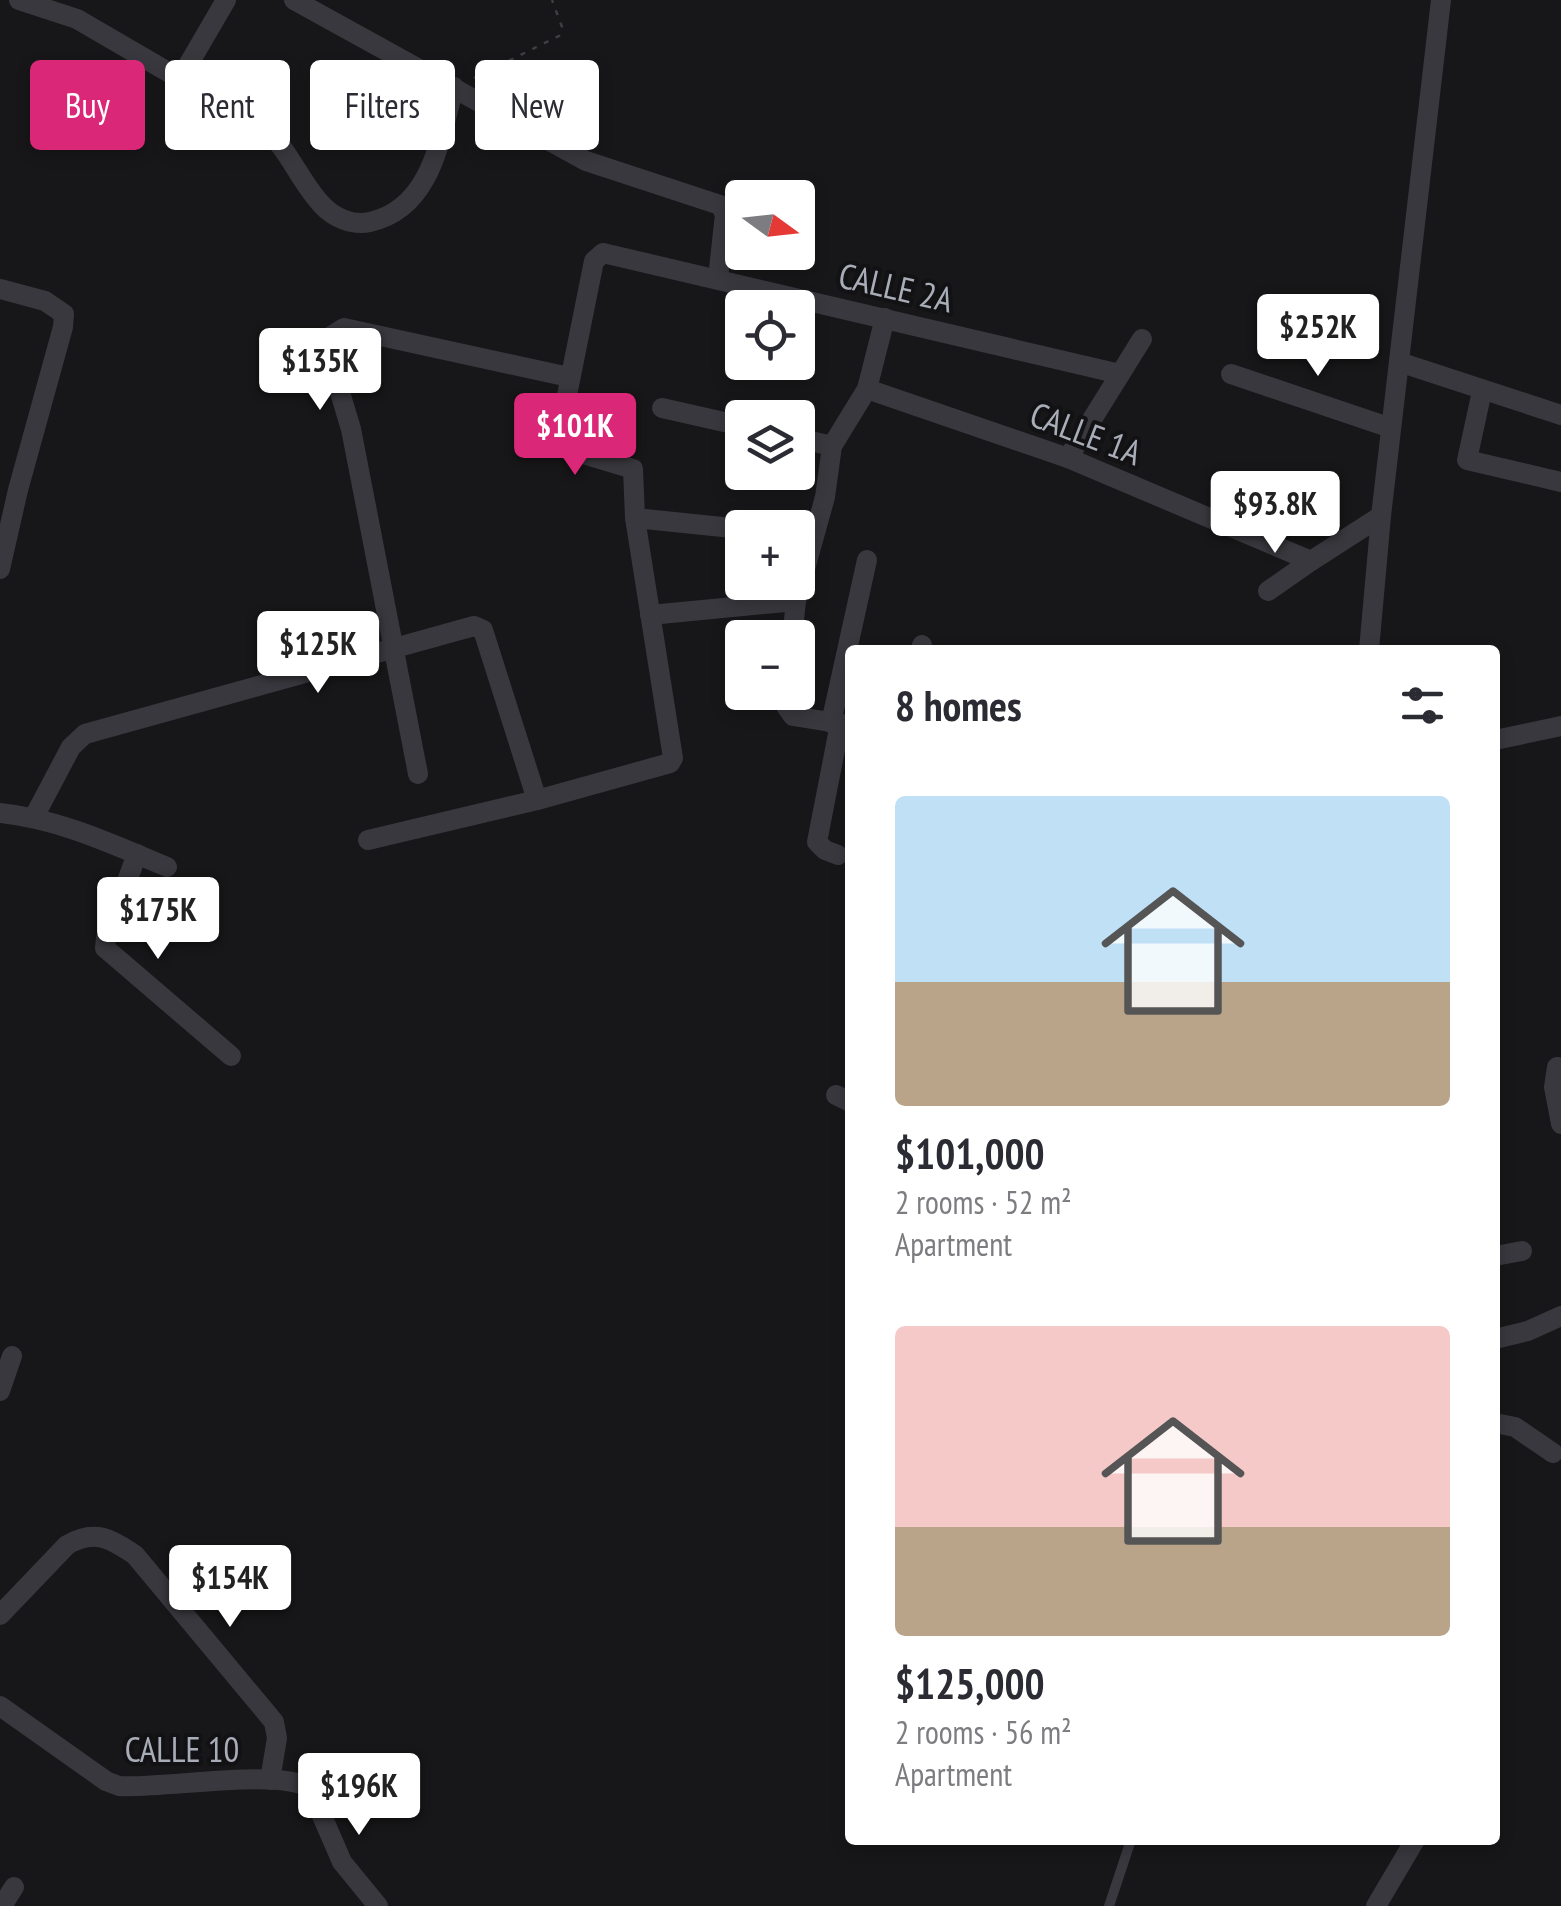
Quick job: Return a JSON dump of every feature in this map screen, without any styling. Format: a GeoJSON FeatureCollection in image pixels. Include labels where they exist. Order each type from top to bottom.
{"type":"FeatureCollection","features":[{"type":"Feature","properties":{"kind":"street"},"geometry":{"type":"LineString","coordinates":[[18,0],[63,12],[165,70]]}},
{"type":"Feature","properties":{"kind":"street"},"geometry":{"type":"LineString","coordinates":[[191,60],[226,0]]}},
{"type":"Feature","properties":{"kind":"street"},"geometry":{"type":"LineString","coordinates":[[294,0],[326,8],[410,60]]}},
{"type":"Feature","properties":{"kind":"street"},"geometry":{"type":"LineString","coordinates":[[1369,645],[1441,0]]}},
{"type":"Feature","properties":{"kind":"street"},"geometry":{"type":"LineString","coordinates":[[455,88],[586,161],[720,205],[725,214],[718,278]]}},
{"type":"Feature","properties":{"kind":"street"},"geometry":{"type":"LineString","coordinates":[[282,150],[320,203],[346,221],[363,223],[382,219],[406,204],[422,186],[437,150]]}},
{"type":"Feature","properties":{"kind":"street","name":"CALLE 2A"},"geometry":{"type":"LineString","coordinates":[[568,377],[594,261],[604,254],[1120,374]]}},
{"type":"Feature","properties":{"kind":"street"},"geometry":{"type":"LineString","coordinates":[[0,289],[45,301],[64,314],[64,327],[0,569]]}},
{"type":"Feature","properties":{"kind":"street"},"geometry":{"type":"LineString","coordinates":[[815,518],[825,497],[832,446],[867,389],[885,318]]}},
{"type":"Feature","properties":{"kind":"street"},"geometry":{"type":"LineString","coordinates":[[368,840],[537,800],[670,763],[673,758],[635,518],[633,469],[559,445],[568,377],[344,328],[328,338],[326,346],[351,429],[418,774]]}},
{"type":"Feature","properties":{"kind":"street"},"geometry":{"type":"LineString","coordinates":[[1068,458],[1142,339]]}},
{"type":"Feature","properties":{"kind":"street"},"geometry":{"type":"LineString","coordinates":[[1399,362],[1561,415]]}},
{"type":"Feature","properties":{"kind":"street"},"geometry":{"type":"LineString","coordinates":[[1231,374],[1392,428]]}},
{"type":"Feature","properties":{"kind":"street","name":"CALLE 1A"},"geometry":{"type":"LineString","coordinates":[[867,389],[1068,458],[1311,561]]}},
{"type":"Feature","properties":{"kind":"street"},"geometry":{"type":"LineString","coordinates":[[1482,391],[1467,460],[1561,482]]}},
{"type":"Feature","properties":{"kind":"street"},"geometry":{"type":"LineString","coordinates":[[662,408],[725,422]]}},
{"type":"Feature","properties":{"kind":"street"},"geometry":{"type":"LineString","coordinates":[[815,442],[832,446]]}},
{"type":"Feature","properties":{"kind":"street"},"geometry":{"type":"LineString","coordinates":[[1268,591],[1381,516]]}},
{"type":"Feature","properties":{"kind":"street"},"geometry":{"type":"LineString","coordinates":[[635,518],[725,527]]}},
{"type":"Feature","properties":{"kind":"street"},"geometry":{"type":"LineString","coordinates":[[847,645],[867,560]]}},
{"type":"Feature","properties":{"kind":"street"},"geometry":{"type":"LineString","coordinates":[[650,615],[796,601],[794,620]]}},
{"type":"Feature","properties":{"kind":"street"},"geometry":{"type":"LineString","coordinates":[[34,817],[71,747],[85,734],[474,626],[483,630],[537,800]]}},
{"type":"Feature","properties":{"kind":"street"},"geometry":{"type":"LineString","coordinates":[[838,855],[824,850],[817,842],[840,724],[845,667]]}},
{"type":"Feature","properties":{"kind":"street"},"geometry":{"type":"LineString","coordinates":[[805,710],[840,724]]}},
{"type":"Feature","properties":{"kind":"street"},"geometry":{"type":"LineString","coordinates":[[1500,739],[1561,726]]}},
{"type":"Feature","properties":{"kind":"street"},"geometry":{"type":"LineString","coordinates":[[0,813],[34,817],[167,866]]}},
{"type":"Feature","properties":{"kind":"street"},"geometry":{"type":"LineString","coordinates":[[137,854],[105,948],[231,1056]]}},
{"type":"Feature","properties":{"kind":"street"},"geometry":{"type":"LineString","coordinates":[[1557,1067],[1554,1087],[1561,1124]]}},
{"type":"Feature","properties":{"kind":"street"},"geometry":{"type":"LineString","coordinates":[[1500,1255],[1522,1251]]}},
{"type":"Feature","properties":{"kind":"street"},"geometry":{"type":"LineString","coordinates":[[1500,1339],[1528,1332],[1561,1316]]}},
{"type":"Feature","properties":{"kind":"street"},"geometry":{"type":"LineString","coordinates":[[0,1391],[12,1356]]}},
{"type":"Feature","properties":{"kind":"street"},"geometry":{"type":"LineString","coordinates":[[1500,1425],[1515,1427],[1554,1452]]}},
{"type":"Feature","properties":{"kind":"street"},"geometry":{"type":"LineString","coordinates":[[0,1615],[66,1546],[95,1534],[112,1539],[135,1555],[274,1722],[277,1738],[270,1780]]}},
{"type":"Feature","properties":{"kind":"street","name":"CALLE 10"},"geometry":{"type":"LineString","coordinates":[[0,1706],[119,1786],[270,1780],[296,1782],[310,1788],[342,1862],[378,1906]]}},
{"type":"Feature","properties":{"kind":"street"},"geometry":{"type":"LineString","coordinates":[[1376,1906],[1412,1845]]}},
{"type":"Feature","properties":{"kind":"street"},"geometry":{"type":"LineString","coordinates":[[2,1906],[14,1887]]}},
{"type":"Feature","properties":{"kind":"lane"},"geometry":{"type":"LineString","coordinates":[[1110,1906],[1129,1845]]}},
{"type":"Feature","properties":{"kind":"path"},"geometry":{"type":"LineString","coordinates":[[455,87],[560,36],[562,26],[552,0]]}}]}
